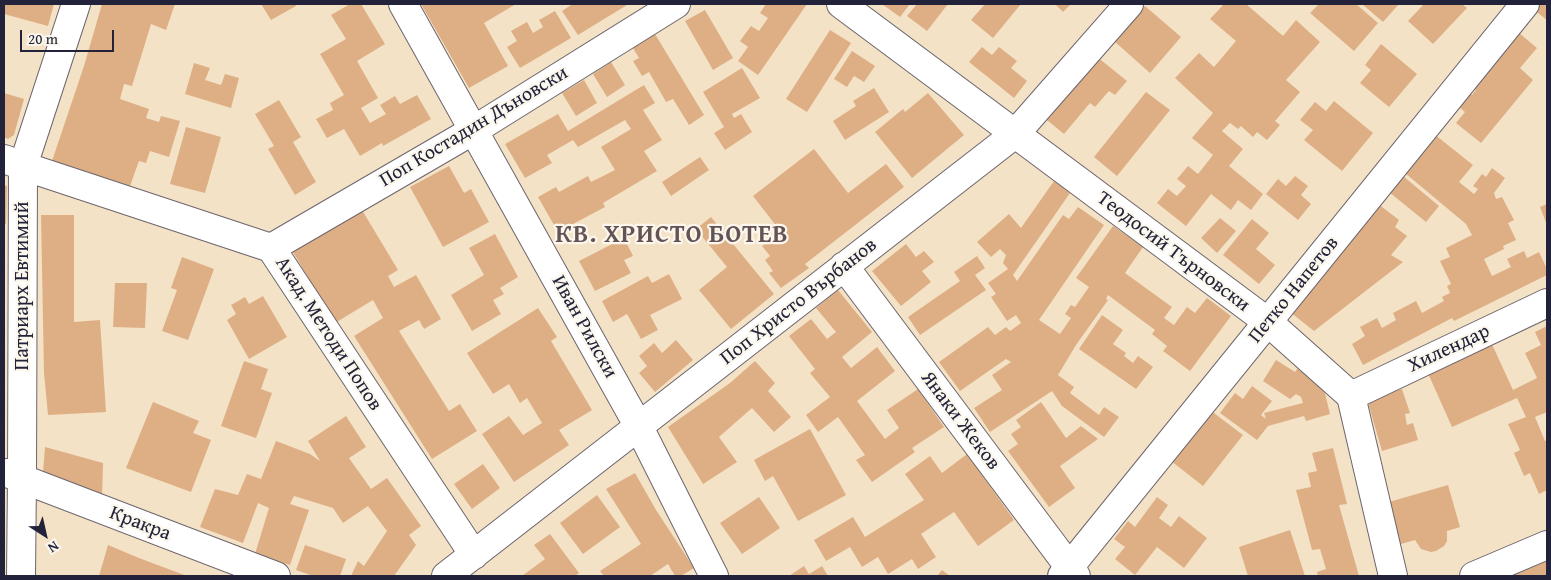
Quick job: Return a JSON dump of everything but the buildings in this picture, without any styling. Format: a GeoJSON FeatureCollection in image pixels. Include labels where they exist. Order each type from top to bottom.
{"type":"FeatureCollection","features":[{"type":"Feature","properties":{"kind":"street","name":"Патриарх Евтимий"},"geometry":{"type":"LineString","coordinates":[[21,576],[13,475],[13,163],[76,4]]}},
{"type":"Feature","properties":{"kind":"street","name":"Иван Рилски"},"geometry":{"type":"LineString","coordinates":[[403,4],[639,427],[714,576]]}},
{"type":"Feature","properties":{"kind":"street","name":"Поп Костадин Дъновски"},"geometry":{"type":"LineString","coordinates":[[271,248],[474,130],[676,4]]}},
{"type":"Feature","properties":{"kind":"street","name":"Теодосий Търновски"},"geometry":{"type":"LineString","coordinates":[[841,4],[1268,322],[1351,396]]}},
{"type":"Feature","properties":{"kind":"street","name":"Поп Христо Върбанов"},"geometry":{"type":"LineString","coordinates":[[446,576],[1015,134],[1130,4]]}},
{"type":"Feature","properties":{"kind":"street","name":"Петко Напетов"},"geometry":{"type":"LineString","coordinates":[[1069,573],[1524,4]]}},
{"type":"Feature","properties":{"kind":"street","name":"Акад. Методи Попов"},"geometry":{"type":"LineString","coordinates":[[13,163],[271,248],[474,555]]}},
{"type":"Feature","properties":{"kind":"street","name":"Янаки Жеков"},"geometry":{"type":"LineString","coordinates":[[844,266],[1069,573]]}},
{"type":"Feature","properties":{"kind":"street","name":"Хилендар"},"geometry":{"type":"LineString","coordinates":[[1351,396],[1547,303]]}},
{"type":"Feature","properties":{"kind":"street"},"geometry":{"type":"LineString","coordinates":[[1351,396],[1393,576]]}},
{"type":"Feature","properties":{"kind":"street","name":"Кракра"},"geometry":{"type":"LineString","coordinates":[[13,475],[276,576]]}},
{"type":"Feature","properties":{"kind":"street"},"geometry":{"type":"LineString","coordinates":[[1474,576],[1547,545]]}},
{"type":"Feature","properties":{"kind":"district","name":"КВ. ХРИСТО БОТЕВ"},"geometry":{"type":"Point","coordinates":[672,236]}}]}
